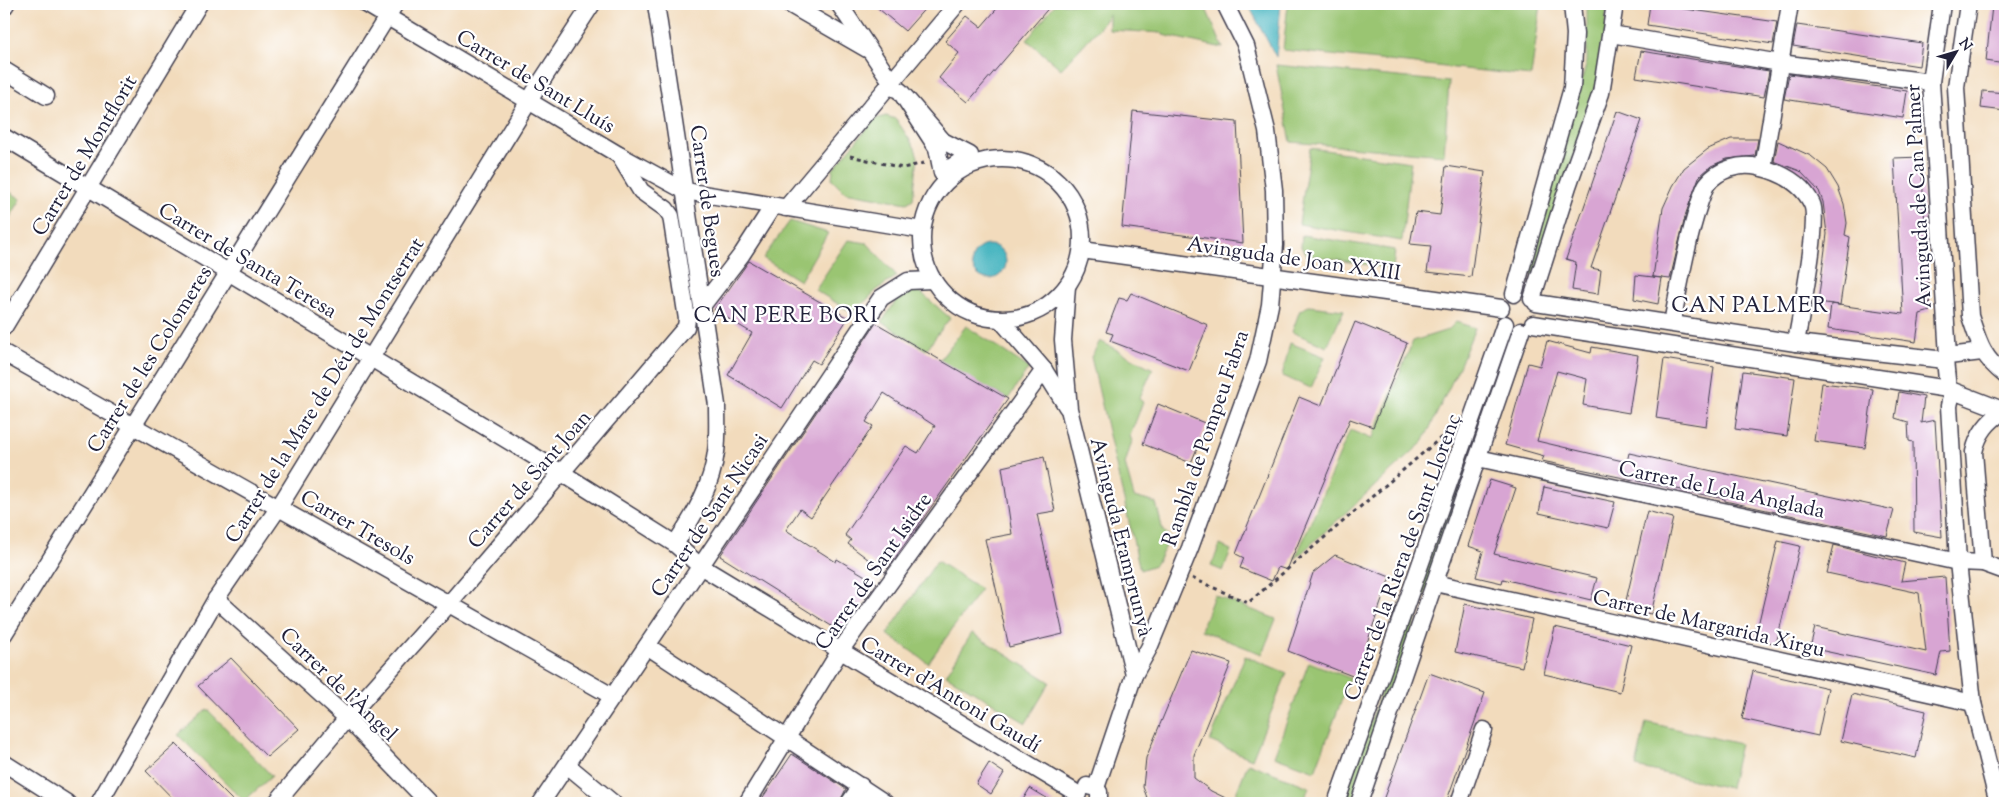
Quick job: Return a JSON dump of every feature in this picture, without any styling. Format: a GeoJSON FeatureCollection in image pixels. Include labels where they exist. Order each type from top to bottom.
{"type":"FeatureCollection","features":[{"type":"Feature","properties":{"kind":"street","name":"Carrer de Montflorit"},"geometry":{"type":"LineString","coordinates":[[4,327],[199,4]]}},
{"type":"Feature","properties":{"kind":"street","name":"Carrer de Sant Lluís"},"geometry":{"type":"LineString","coordinates":[[366,4],[391,10],[529,101],[619,155],[685,191],[922,230]]}},
{"type":"Feature","properties":{"kind":"street","name":"Carrer de la Mare de Déu de Montserrat"},"geometry":{"type":"LineString","coordinates":[[99,803],[216,599],[279,507],[529,101],[592,4]]}},
{"type":"Feature","properties":{"kind":"street","name":"Carrer de Begues"},"geometry":{"type":"LineString","coordinates":[[656,4],[717,405],[716,453],[706,492],[693,519],[676,544]]}},
{"type":"Feature","properties":{"kind":"street"},"geometry":{"type":"LineString","coordinates":[[789,4],[871,51]]}},
{"type":"Feature","properties":{"kind":"street"},"geometry":{"type":"LineString","coordinates":[[839,4],[937,148],[942,173],[970,155],[943,141],[895,86]]}},
{"type":"Feature","properties":{"kind":"street"},"geometry":{"type":"LineString","coordinates":[[702,306],[779,207],[895,86],[957,4]]}},
{"type":"Feature","properties":{"kind":"street","name":"Rambla de Pompeu Fabra"},"geometry":{"type":"LineString","coordinates":[[1097,796],[1134,675],[1149,648],[1180,573],[1258,361],[1270,305],[1275,245],[1274,190],[1267,131],[1246,46],[1225,4]]}},
{"type":"Feature","properties":{"kind":"street"},"geometry":{"type":"LineString","coordinates":[[1514,294],[1572,88],[1575,34],[1572,4]]}},
{"type":"Feature","properties":{"kind":"street"},"geometry":{"type":"LineString","coordinates":[[1359,803],[1478,458],[1527,328],[1538,315],[1534,301],[1568,186],[1601,93],[1615,4]]}},
{"type":"Feature","properties":{"kind":"street"},"geometry":{"type":"LineString","coordinates":[[1762,168],[1790,4]]}},
{"type":"Feature","properties":{"kind":"street","name":"Avinguda de Can Palmer"},"geometry":{"type":"LineString","coordinates":[[1942,4],[1931,82],[1948,394]]}},
{"type":"Feature","properties":{"kind":"street","name":"Avinguda de Can Palmer"},"geometry":{"type":"LineString","coordinates":[[1968,4],[1956,87],[1970,316],[1982,352]]}},
{"type":"Feature","properties":{"kind":"street","name":"Carrer de les Colomeres"},"geometry":{"type":"LineString","coordinates":[[4,634],[391,10]]}},
{"type":"Feature","properties":{"kind":"street"},"geometry":{"type":"LineString","coordinates":[[1611,34],[1780,62],[1931,82]]}},
{"type":"Feature","properties":{"kind":"street"},"geometry":{"type":"LineString","coordinates":[[4,70],[46,96]]}},
{"type":"Feature","properties":{"kind":"street"},"geometry":{"type":"LineString","coordinates":[[895,86],[955,142],[1001,158]]}},
{"type":"Feature","properties":{"kind":"street"},"geometry":{"type":"LineString","coordinates":[[895,86],[935,161],[934,196]]}},
{"type":"Feature","properties":{"kind":"street","name":"Carrer de Santa Teresa"},"geometry":{"type":"LineString","coordinates":[[4,137],[562,472],[676,544]]}},
{"type":"Feature","properties":{"kind":"street","name":"Carrer de Sant Joan"},"geometry":{"type":"LineString","coordinates":[[276,803],[347,718],[450,604],[683,330],[688,319],[671,216],[666,209],[641,190],[619,155]]}},
{"type":"Feature","properties":{"kind":"street"},"geometry":{"type":"LineString","coordinates":[[1001,158],[1015,159],[1036,166],[1055,178],[1065,188],[1079,214],[1083,235],[1082,250],[1076,273],[1057,298],[1038,311],[1016,318],[1000,319],[980,316],[962,308],[946,296],[933,280],[924,255],[922,230],[927,209],[943,183],[962,169],[977,162],[1001,158]]}},
{"type":"Feature","properties":{"kind":"street"},"geometry":{"type":"LineString","coordinates":[[1672,323],[1689,241],[1706,184],[1724,170],[1749,165],[1773,170],[1800,185],[1813,206],[1813,233],[1809,266],[1796,343]]}},
{"type":"Feature","properties":{"kind":"street","name":"Avinguda de Joan XXIII"},"geometry":{"type":"LineString","coordinates":[[1082,250],[1501,308]]}},
{"type":"Feature","properties":{"kind":"street","name":"Carrer de Sant Nicasi"},"geometry":{"type":"LineString","coordinates":[[541,803],[880,298],[908,281],[933,280]]}},
{"type":"Feature","properties":{"kind":"street"},"geometry":{"type":"LineString","coordinates":[[1067,286],[1063,340],[1069,409]]}},
{"type":"Feature","properties":{"kind":"street"},"geometry":{"type":"LineString","coordinates":[[2005,375],[1989,362],[1982,352],[1946,358],[1796,343],[1534,301],[1526,294],[1514,294],[1505,299],[1500,314],[1505,324],[1515,330],[1527,328],[1948,394],[2005,411]]}},
{"type":"Feature","properties":{"kind":"street"},"geometry":{"type":"LineString","coordinates":[[1000,319],[1044,370],[1069,409]]}},
{"type":"Feature","properties":{"kind":"street","name":"Carrer de la Riera de Sant Llorenç"},"geometry":{"type":"LineString","coordinates":[[1336,803],[1505,324]]}},
{"type":"Feature","properties":{"kind":"street","name":"Carrer Tresols"},"geometry":{"type":"LineString","coordinates":[[4,353],[612,696]]}},
{"type":"Feature","properties":{"kind":"street","name":"Carrer de Sant Isidre"},"geometry":{"type":"LineString","coordinates":[[747,803],[789,738],[840,651],[1044,370]]}},
{"type":"Feature","properties":{"kind":"street"},"geometry":{"type":"LineString","coordinates":[[1948,394],[1958,562],[1973,703],[1998,803]]}},
{"type":"Feature","properties":{"kind":"street","name":"Avinguda Eramprunyà"},"geometry":{"type":"LineString","coordinates":[[1069,409],[1134,675]]}},
{"type":"Feature","properties":{"kind":"street"},"geometry":{"type":"LineString","coordinates":[[1982,563],[1974,452],[1979,435],[1985,427],[2005,411]]}},
{"type":"Feature","properties":{"kind":"street","name":"Carrer de Lola Anglada"},"geometry":{"type":"LineString","coordinates":[[1478,458],[1958,562]]}},
{"type":"Feature","properties":{"kind":"street","name":"Carrer d'Antoni Gaudí"},"geometry":{"type":"LineString","coordinates":[[676,544],[700,566],[1078,799]]}},
{"type":"Feature","properties":{"kind":"street"},"geometry":{"type":"LineString","coordinates":[[1958,562],[1982,563],[2005,571]]}},
{"type":"Feature","properties":{"kind":"street","name":"Carrer de Margarida Xirgu"},"geometry":{"type":"LineString","coordinates":[[1435,583],[1973,703]]}},
{"type":"Feature","properties":{"kind":"street","name":"Carrer de l'Àngel"},"geometry":{"type":"LineString","coordinates":[[216,599],[347,718],[429,803]]}},
{"type":"Feature","properties":{"kind":"street"},"geometry":{"type":"LineString","coordinates":[[647,646],[885,803]]}},
{"type":"Feature","properties":{"kind":"street"},"geometry":{"type":"LineString","coordinates":[[1458,803],[1484,730]]}},
{"type":"Feature","properties":{"kind":"street"},"geometry":{"type":"LineString","coordinates":[[4,763],[67,803]]}},
{"type":"Feature","properties":{"kind":"street"},"geometry":{"type":"LineString","coordinates":[[567,765],[613,803]]}},
{"type":"Feature","properties":{"kind":"street"},"geometry":{"type":"LineString","coordinates":[[850,803],[860,786]]}},
{"type":"Feature","properties":{"kind":"street"},"geometry":{"type":"LineString","coordinates":[[1078,799],[1085,786],[1097,796]]}},
{"type":"Feature","properties":{"kind":"path"},"geometry":{"type":"LineString","coordinates":[[832,152],[903,168],[935,161]]}},
{"type":"Feature","properties":{"kind":"path"},"geometry":{"type":"LineString","coordinates":[[1180,573],[1248,603],[1457,423],[1454,433]]}},
{"type":"Feature","properties":{"kind":"green space"},"geometry":{"type":"Polygon","coordinates":[[[1055,4],[1204,4],[1223,48],[1163,35],[1163,33],[1109,30],[1109,14],[1100,27],[1061,69],[1027,40],[1055,4]]]}},
{"type":"Feature","properties":{"kind":"green space"},"geometry":{"type":"Polygon","coordinates":[[[1288,4],[1541,4],[1531,76],[1283,50],[1288,4]]]}},
{"type":"Feature","properties":{"kind":"green space"},"geometry":{"type":"Polygon","coordinates":[[[1587,4],[1607,4],[1603,67],[1534,275],[1524,272],[1587,62],[1587,4]]]}},
{"type":"Feature","properties":{"kind":"green space"},"geometry":{"type":"Polygon","coordinates":[[[1276,65],[1449,82],[1444,155],[1291,142],[1276,65]]]}},
{"type":"Feature","properties":{"kind":"green space"},"geometry":{"type":"Polygon","coordinates":[[[886,116],[896,119],[915,148],[918,157],[913,199],[907,203],[845,192],[832,179],[833,169],[875,119],[886,116]]]}},
{"type":"Feature","properties":{"kind":"green space"},"geometry":{"type":"Polygon","coordinates":[[[1310,148],[1411,162],[1402,241],[1299,224],[1310,148]]]}},
{"type":"Feature","properties":{"kind":"green space"},"geometry":{"type":"Polygon","coordinates":[[[4,188],[21,199],[4,228],[4,188]]]}},
{"type":"Feature","properties":{"kind":"green space"},"geometry":{"type":"Polygon","coordinates":[[[790,221],[828,233],[800,281],[763,258],[790,221]]]}},
{"type":"Feature","properties":{"kind":"green space"},"geometry":{"type":"Polygon","coordinates":[[[1302,235],[1395,250],[1393,269],[1307,255],[1301,247],[1302,235]]]}},
{"type":"Feature","properties":{"kind":"green space"},"geometry":{"type":"Polygon","coordinates":[[[848,240],[867,243],[897,276],[877,290],[853,313],[815,290],[848,240]]]}},
{"type":"Feature","properties":{"kind":"green space"},"geometry":{"type":"Polygon","coordinates":[[[917,289],[950,318],[926,350],[882,322],[899,296],[917,289]]]}},
{"type":"Feature","properties":{"kind":"green space"},"geometry":{"type":"Polygon","coordinates":[[[1309,306],[1344,310],[1327,347],[1292,332],[1300,310],[1309,306]]]}},
{"type":"Feature","properties":{"kind":"green space"},"geometry":{"type":"Polygon","coordinates":[[[1456,322],[1475,328],[1459,367],[1423,442],[1295,559],[1350,430],[1372,439],[1413,341],[1448,330],[1456,322]]]}},
{"type":"Feature","properties":{"kind":"green space"},"geometry":{"type":"Polygon","coordinates":[[[966,326],[1029,368],[1008,399],[939,361],[966,326]]]}},
{"type":"Feature","properties":{"kind":"green space"},"geometry":{"type":"Polygon","coordinates":[[[1100,341],[1153,369],[1139,399],[1143,402],[1130,436],[1132,441],[1125,464],[1134,497],[1156,503],[1163,531],[1171,538],[1155,565],[1140,570],[1091,357],[1100,341]]]}},
{"type":"Feature","properties":{"kind":"green space"},"geometry":{"type":"Polygon","coordinates":[[[1290,343],[1325,357],[1311,388],[1282,376],[1290,343]]]}},
{"type":"Feature","properties":{"kind":"green space"},"geometry":{"type":"Polygon","coordinates":[[[1502,346],[1511,349],[1352,803],[1342,803],[1502,346]]]}},
{"type":"Feature","properties":{"kind":"green space"},"geometry":{"type":"Polygon","coordinates":[[[1220,545],[1231,550],[1223,571],[1211,566],[1220,545]]]}},
{"type":"Feature","properties":{"kind":"green space"},"geometry":{"type":"Polygon","coordinates":[[[937,561],[981,589],[928,663],[887,634],[937,561]]]}},
{"type":"Feature","properties":{"kind":"green space"},"geometry":{"type":"Polygon","coordinates":[[[1214,595],[1276,619],[1262,654],[1201,630],[1214,595]]]}},
{"type":"Feature","properties":{"kind":"green space"},"geometry":{"type":"Polygon","coordinates":[[[972,633],[1050,682],[1026,723],[946,675],[972,633]]]}},
{"type":"Feature","properties":{"kind":"green space"},"geometry":{"type":"Polygon","coordinates":[[[1245,656],[1287,673],[1252,759],[1210,741],[1245,656]]]}},
{"type":"Feature","properties":{"kind":"green space"},"geometry":{"type":"Polygon","coordinates":[[[1309,662],[1350,678],[1315,771],[1274,756],[1309,662]]]}},
{"type":"Feature","properties":{"kind":"green space"},"geometry":{"type":"Polygon","coordinates":[[[207,709],[272,776],[244,801],[178,735],[207,709]]]}},
{"type":"Feature","properties":{"kind":"green space"},"geometry":{"type":"Polygon","coordinates":[[[1646,722],[1740,744],[1730,788],[1636,767],[1646,722]]]}},
{"type":"Feature","properties":{"kind":"green space"},"geometry":{"type":"Polygon","coordinates":[[[1248,763],[1309,787],[1303,803],[1253,803],[1235,796],[1248,763]]]}},
{"type":"Feature","properties":{"kind":"water"},"geometry":{"type":"Polygon","coordinates":[[[1248,4],[1281,4],[1276,57],[1248,4]]]}},
{"type":"Feature","properties":{"kind":"water"},"geometry":{"type":"Polygon","coordinates":[[[989,245],[996,246],[1001,250],[1005,255],[1005,269],[1001,274],[996,278],[989,279],[982,278],[977,274],[973,269],[972,262],[973,255],[977,250],[982,246],[989,245]]]}},
{"type":"Feature","properties":{"kind":"building"},"geometry":{"type":"Polygon","coordinates":[[[873,4],[929,4],[905,31],[873,4]]]}},
{"type":"Feature","properties":{"kind":"building"},"geometry":{"type":"Polygon","coordinates":[[[1001,4],[1052,4],[968,102],[939,78],[959,53],[945,41],[967,16],[981,27],[1001,4]]]}},
{"type":"Feature","properties":{"kind":"building"},"geometry":{"type":"Polygon","coordinates":[[[1650,4],[1777,22],[1773,44],[1647,25],[1650,4]]]}},
{"type":"Feature","properties":{"kind":"building"},"geometry":{"type":"Polygon","coordinates":[[[1992,6],[2005,8],[2005,64],[1986,61],[1992,6]]]}},
{"type":"Feature","properties":{"kind":"building"},"geometry":{"type":"Polygon","coordinates":[[[1797,25],[1922,43],[1919,66],[1793,46],[1797,25]]]}},
{"type":"Feature","properties":{"kind":"building"},"geometry":{"type":"Polygon","coordinates":[[[1641,51],[1769,71],[1764,97],[1636,77],[1641,51]]]}},
{"type":"Feature","properties":{"kind":"building"},"geometry":{"type":"Polygon","coordinates":[[[1789,74],[1907,91],[1903,118],[1784,99],[1789,74]]]}},
{"type":"Feature","properties":{"kind":"building"},"geometry":{"type":"Polygon","coordinates":[[[1983,91],[2005,93],[2005,111],[1981,108],[1983,91]]]}},
{"type":"Feature","properties":{"kind":"building"},"geometry":{"type":"Polygon","coordinates":[[[1133,111],[1237,122],[1243,243],[1122,227],[1133,111]]]}},
{"type":"Feature","properties":{"kind":"building"},"geometry":{"type":"Polygon","coordinates":[[[1617,111],[1642,120],[1591,268],[1601,270],[1598,294],[1572,290],[1576,262],[1566,259],[1617,111]]]}},
{"type":"Feature","properties":{"kind":"building"},"geometry":{"type":"Polygon","coordinates":[[[1731,139],[1758,139],[1755,156],[1727,159],[1711,166],[1699,177],[1686,213],[1670,279],[1653,277],[1663,208],[1673,186],[1684,168],[1708,149],[1731,139]]]}},
{"type":"Feature","properties":{"kind":"building"},"geometry":{"type":"Polygon","coordinates":[[[1778,141],[1811,156],[1827,169],[1838,187],[1844,204],[1847,223],[1845,235],[1850,237],[1840,305],[1818,302],[1827,234],[1823,202],[1819,191],[1800,171],[1774,161],[1778,141]]]}},
{"type":"Feature","properties":{"kind":"building"},"geometry":{"type":"Polygon","coordinates":[[[1921,157],[1930,311],[1920,314],[1916,342],[1828,329],[1831,304],[1903,314],[1894,158],[1921,157]]]}},
{"type":"Feature","properties":{"kind":"building"},"geometry":{"type":"Polygon","coordinates":[[[1446,166],[1485,172],[1471,277],[1427,272],[1431,246],[1410,244],[1416,212],[1440,215],[1446,166]]]}},
{"type":"Feature","properties":{"kind":"building"},"geometry":{"type":"Polygon","coordinates":[[[749,261],[848,318],[819,364],[812,360],[782,408],[728,375],[752,333],[714,310],[749,261]]]}},
{"type":"Feature","properties":{"kind":"building"},"geometry":{"type":"Polygon","coordinates":[[[1636,275],[1662,278],[1658,304],[1634,299],[1636,275]]]}},
{"type":"Feature","properties":{"kind":"building"},"geometry":{"type":"Polygon","coordinates":[[[1131,293],[1208,325],[1189,371],[1110,341],[1113,334],[1106,332],[1119,298],[1127,300],[1131,293]]]}},
{"type":"Feature","properties":{"kind":"building"},"geometry":{"type":"Polygon","coordinates":[[[1355,322],[1407,343],[1373,427],[1350,419],[1287,570],[1278,567],[1272,581],[1240,568],[1244,558],[1236,554],[1299,397],[1321,406],[1355,322]]]}},
{"type":"Feature","properties":{"kind":"building"},"geometry":{"type":"Polygon","coordinates":[[[876,323],[1008,399],[885,572],[848,544],[851,540],[845,535],[906,446],[918,453],[935,426],[884,393],[866,422],[873,426],[811,517],[800,509],[786,530],[836,562],[837,559],[877,583],[841,632],[720,556],[876,323]]]}},
{"type":"Feature","properties":{"kind":"building"},"geometry":{"type":"Polygon","coordinates":[[[1547,341],[1591,353],[1592,347],[1638,355],[1629,413],[1583,405],[1587,379],[1557,371],[1537,441],[1627,462],[1629,453],[1894,510],[1887,536],[1725,501],[1725,499],[1542,461],[1544,456],[1505,445],[1528,363],[1540,366],[1547,341]]]}},
{"type":"Feature","properties":{"kind":"building"},"geometry":{"type":"Polygon","coordinates":[[[1664,359],[1714,367],[1706,426],[1656,418],[1664,359]]]}},
{"type":"Feature","properties":{"kind":"building"},"geometry":{"type":"Polygon","coordinates":[[[1743,371],[1795,378],[1787,436],[1735,429],[1743,371]]]}},
{"type":"Feature","properties":{"kind":"building"},"geometry":{"type":"Polygon","coordinates":[[[1822,383],[1873,389],[1865,448],[1814,441],[1822,383]]]}},
{"type":"Feature","properties":{"kind":"building"},"geometry":{"type":"Polygon","coordinates":[[[1899,392],[1924,397],[1921,423],[1935,420],[1942,537],[1914,532],[1913,442],[1909,441],[1908,422],[1895,418],[1899,392]]]}},
{"type":"Feature","properties":{"kind":"building"},"geometry":{"type":"Polygon","coordinates":[[[1158,404],[1207,424],[1191,463],[1143,444],[1158,404]]]}},
{"type":"Feature","properties":{"kind":"building"},"geometry":{"type":"Polygon","coordinates":[[[1044,457],[1055,511],[1037,514],[1063,634],[1009,647],[985,539],[1012,534],[1002,467],[1044,457]]]}},
{"type":"Feature","properties":{"kind":"building"},"geometry":{"type":"Polygon","coordinates":[[[1490,480],[1516,488],[1494,554],[1597,578],[1591,600],[1503,579],[1502,583],[1476,577],[1483,551],[1468,546],[1490,480]]]}},
{"type":"Feature","properties":{"kind":"building"},"geometry":{"type":"Polygon","coordinates":[[[1544,487],[1615,502],[1608,528],[1539,513],[1544,487]]]}},
{"type":"Feature","properties":{"kind":"building"},"geometry":{"type":"Polygon","coordinates":[[[1647,511],[1673,518],[1651,614],[1624,609],[1647,511]]]}},
{"type":"Feature","properties":{"kind":"building"},"geometry":{"type":"Polygon","coordinates":[[[1778,541],[1800,546],[1776,644],[1755,638],[1778,541]]]}},
{"type":"Feature","properties":{"kind":"building"},"geometry":{"type":"Polygon","coordinates":[[[1834,545],[1905,563],[1901,581],[1945,577],[1950,651],[1941,652],[1936,675],[1810,648],[1815,627],[1926,652],[1919,593],[1827,573],[1834,545]]]}},
{"type":"Feature","properties":{"kind":"building"},"geometry":{"type":"Polygon","coordinates":[[[1335,555],[1390,577],[1355,677],[1288,651],[1313,573],[1335,555]]]}},
{"type":"Feature","properties":{"kind":"building"},"geometry":{"type":"Polygon","coordinates":[[[1465,604],[1532,619],[1522,667],[1455,652],[1465,604]]]}},
{"type":"Feature","properties":{"kind":"building"},"geometry":{"type":"Polygon","coordinates":[[[1555,627],[1631,645],[1620,692],[1544,674],[1555,627]]]}},
{"type":"Feature","properties":{"kind":"building"},"geometry":{"type":"Polygon","coordinates":[[[1191,650],[1231,663],[1194,755],[1194,778],[1211,791],[1236,803],[1149,803],[1143,787],[1146,758],[1191,650]]]}},
{"type":"Feature","properties":{"kind":"building"},"geometry":{"type":"Polygon","coordinates":[[[231,658],[299,729],[267,757],[198,686],[231,658]]]}},
{"type":"Feature","properties":{"kind":"building"},"geometry":{"type":"Polygon","coordinates":[[[1753,671],[1828,688],[1818,736],[1742,719],[1753,671]]]}},
{"type":"Feature","properties":{"kind":"building"},"geometry":{"type":"Polygon","coordinates":[[[1429,673],[1485,693],[1446,803],[1382,803],[1429,673]]]}},
{"type":"Feature","properties":{"kind":"building"},"geometry":{"type":"Polygon","coordinates":[[[1852,694],[1926,711],[1916,758],[1841,741],[1852,694]]]}},
{"type":"Feature","properties":{"kind":"building"},"geometry":{"type":"Polygon","coordinates":[[[176,744],[235,803],[177,803],[146,771],[176,744]]]}},
{"type":"Feature","properties":{"kind":"building"},"geometry":{"type":"Polygon","coordinates":[[[792,754],[846,789],[839,803],[759,803],[792,754]]]}},
{"type":"Feature","properties":{"kind":"building"},"geometry":{"type":"Polygon","coordinates":[[[989,763],[1004,773],[991,794],[976,784],[989,763]]]}},
{"type":"Feature","properties":{"kind":"building"},"geometry":{"type":"Polygon","coordinates":[[[1030,788],[1055,803],[1021,803],[1030,788]]]}},
{"type":"Feature","properties":{"kind":"district","name":"CAN PALMER"},"geometry":{"type":"Point","coordinates":[1750,304]}},
{"type":"Feature","properties":{"kind":"district","name":"CAN PERE BORI"},"geometry":{"type":"Point","coordinates":[786,314]}}]}
